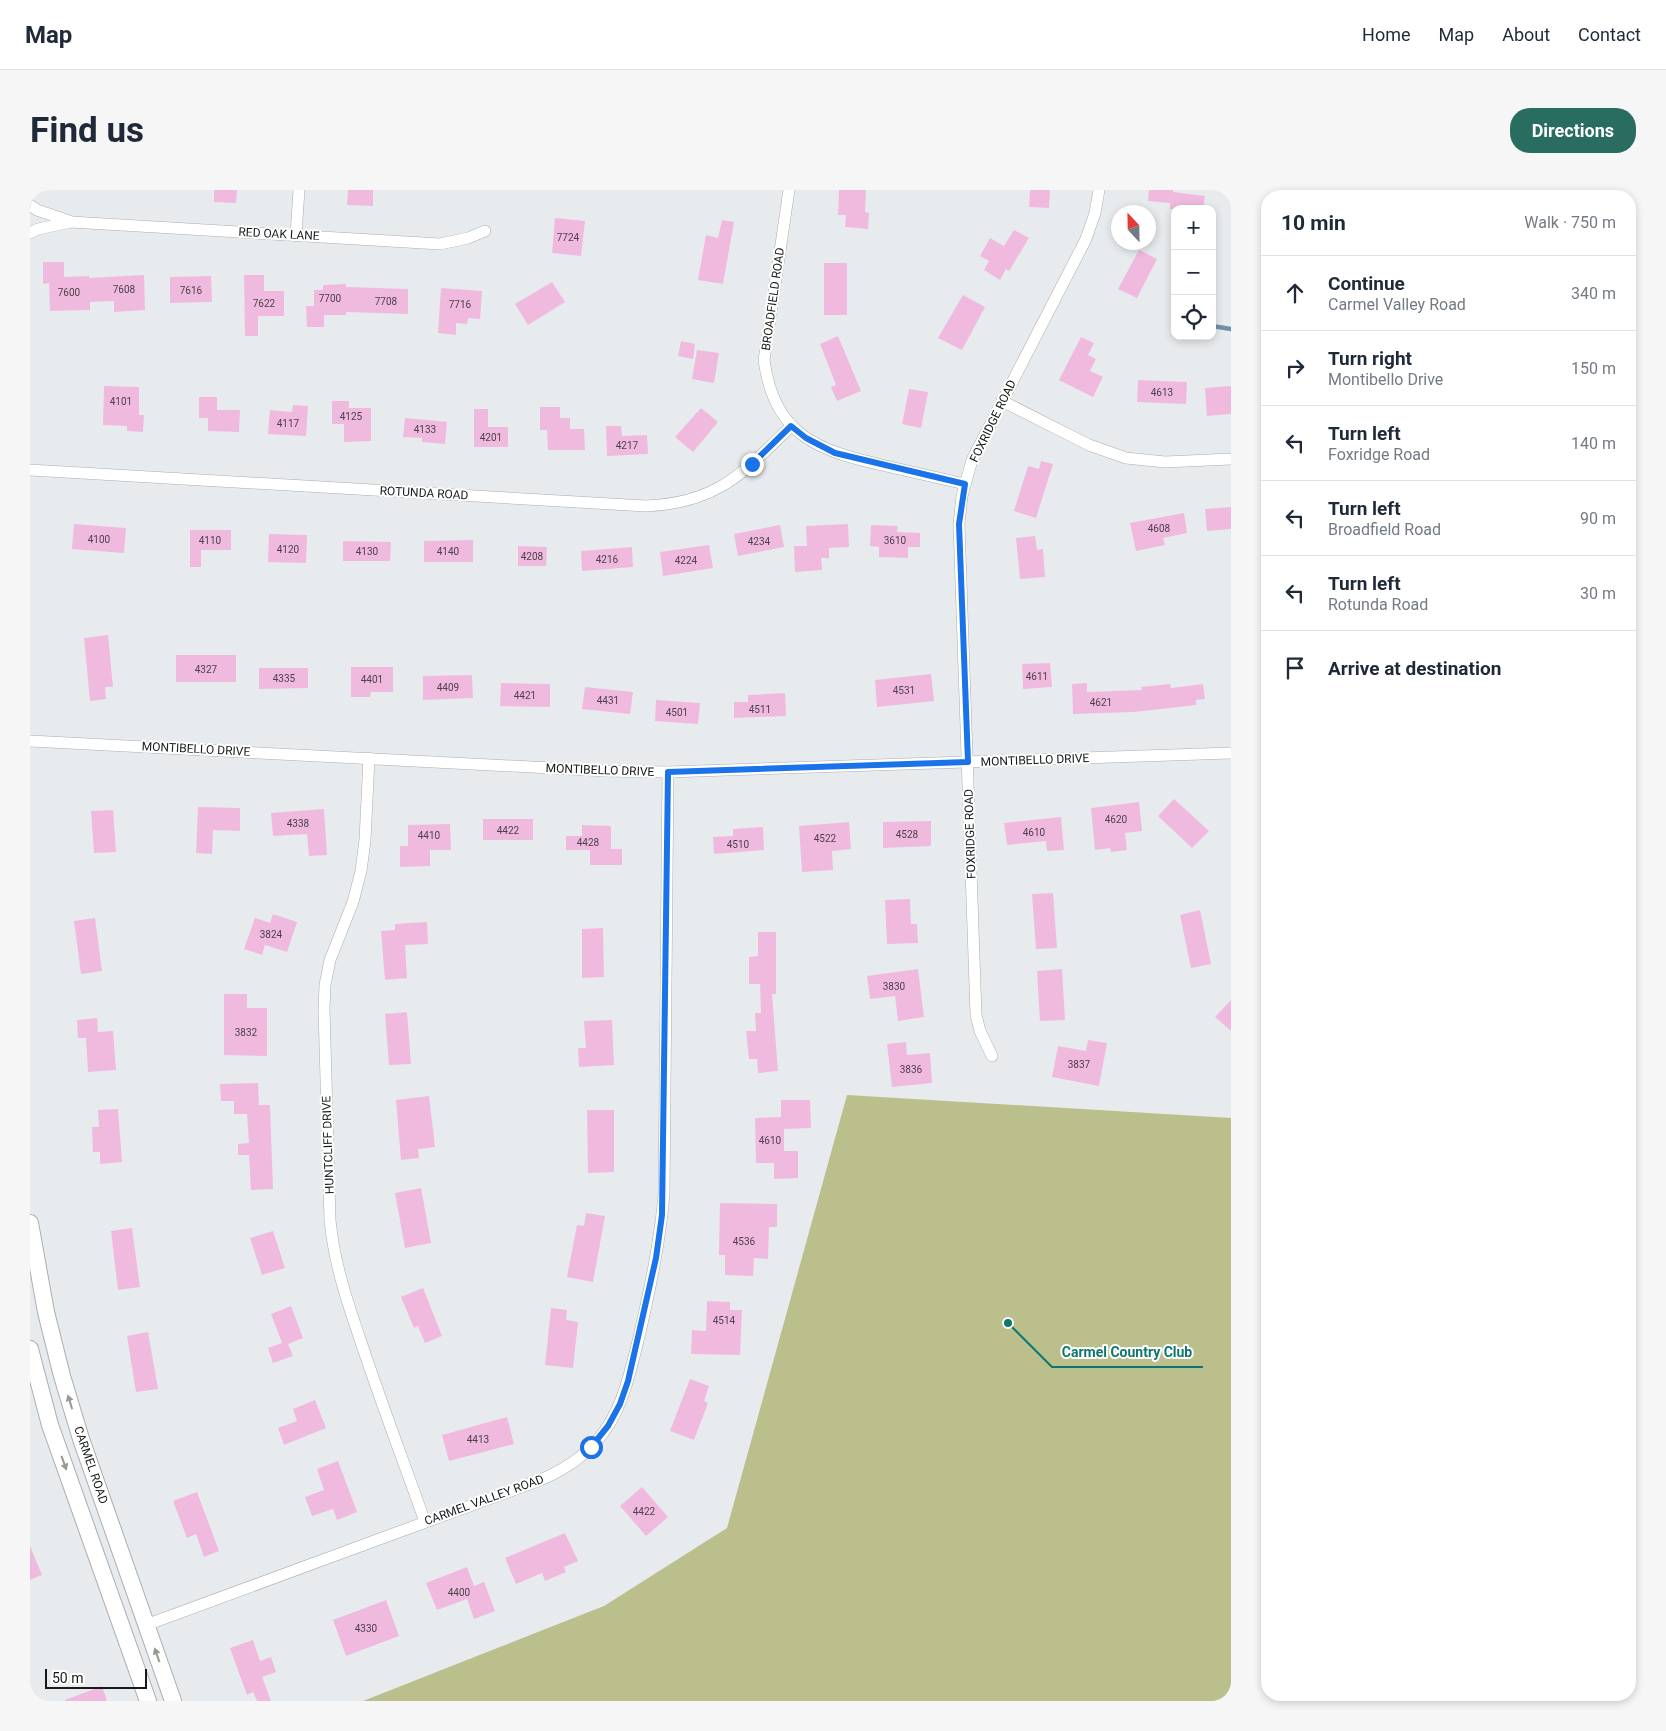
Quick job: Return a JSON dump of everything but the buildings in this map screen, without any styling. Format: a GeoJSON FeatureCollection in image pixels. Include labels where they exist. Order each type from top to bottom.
{"type":"FeatureCollection","features":[{"type":"Feature","properties":{"kind":"main road","name":"CARMEL ROAD"},"geometry":{"type":"LineString","coordinates":[[30,1223],[46,1312],[62,1376],[81,1439],[173,1701]]}},
{"type":"Feature","properties":{"kind":"main road","name":"CARMEL ROAD"},"geometry":{"type":"LineString","coordinates":[[30,1349],[50,1425],[148,1701]]}},
{"type":"Feature","properties":{"kind":"street"},"geometry":{"type":"LineString","coordinates":[[296,236],[299,190]]}},
{"type":"Feature","properties":{"kind":"street","name":"BROADFIELD ROAD"},"geometry":{"type":"LineString","coordinates":[[789,190],[764,360],[766,375],[775,404],[791,426],[806,438],[835,453],[965,484]]}},
{"type":"Feature","properties":{"kind":"street","name":"FOXRIDGE ROAD"},"geometry":{"type":"LineString","coordinates":[[992,1056],[980,1031],[976,1015],[959,524],[965,484],[972,460],[1086,239],[1095,212],[1099,190]]}},
{"type":"Feature","properties":{"kind":"street","name":"RED OAK LANE"},"geometry":{"type":"LineString","coordinates":[[30,205],[37,210],[71,222]]}},
{"type":"Feature","properties":{"kind":"street","name":"RED OAK LANE"},"geometry":{"type":"LineString","coordinates":[[30,233],[38,229],[71,222],[440,244],[468,238],[485,231]]}},
{"type":"Feature","properties":{"kind":"street"},"geometry":{"type":"LineString","coordinates":[[1002,401],[1089,445],[1126,458],[1165,462],[1231,459]]}},
{"type":"Feature","properties":{"kind":"street","name":"ROTUNDA ROAD"},"geometry":{"type":"LineString","coordinates":[[30,470],[646,506],[669,505],[702,496],[734,479],[791,426]]}},
{"type":"Feature","properties":{"kind":"street","name":"MONTIBELLO DRIVE"},"geometry":{"type":"LineString","coordinates":[[30,741],[607,771],[668,772],[1231,753]]}},
{"type":"Feature","properties":{"kind":"street","name":"HUNTCLIFF DRIVE"},"geometry":{"type":"LineString","coordinates":[[369,758],[365,840],[361,872],[353,902],[330,960],[325,985],[324,1009],[330,1220],[342,1285],[425,1522]]}},
{"type":"Feature","properties":{"kind":"street","name":"CARMEL VALLEY ROAD"},"geometry":{"type":"LineString","coordinates":[[146,1625],[540,1480],[573,1462],[591,1447],[608,1426],[620,1404],[628,1381],[656,1258],[664,1194],[668,772]]}},
{"type":"Feature","properties":{"kind":"green space"},"geometry":{"type":"Polygon","coordinates":[[[847,1095],[1231,1118],[1231,1701],[363,1701],[604,1606],[727,1528],[847,1095]]]}},
{"type":"Feature","properties":{"kind":"waterway"},"geometry":{"type":"LineString","coordinates":[[1216,327],[1231,329]]}},
{"type":"Feature","properties":{"kind":"place","name":"Carmel Country Club"},"geometry":{"type":"Point","coordinates":[1008,1323]}},
{"type":"Feature","properties":{"kind":"route"},"geometry":{"type":"LineString","coordinates":[[591,1447],[608,1426],[620,1404],[628,1381],[656,1258],[662,1215],[664,1194],[668,772],[968,762],[959,524],[965,484],[835,453],[824,449],[806,438],[791,426],[752,464]]}}]}
